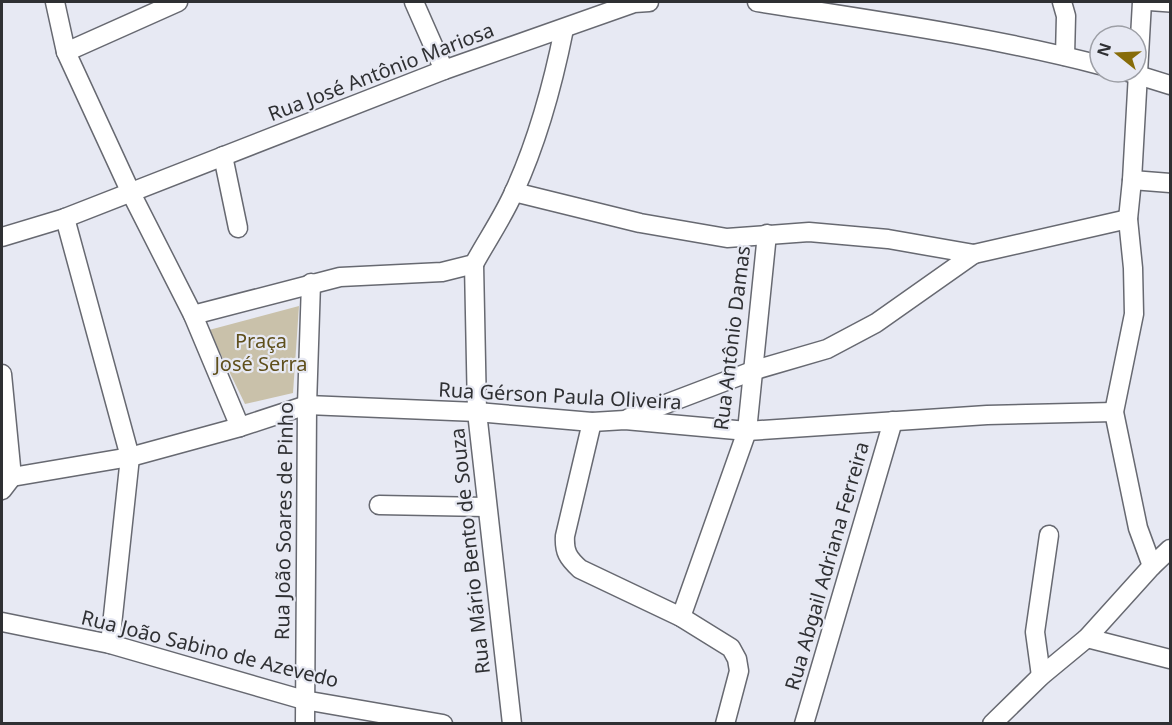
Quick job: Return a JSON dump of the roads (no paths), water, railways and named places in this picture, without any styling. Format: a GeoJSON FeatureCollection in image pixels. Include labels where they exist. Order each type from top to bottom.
{"type":"FeatureCollection","features":[{"type":"Feature","properties":{"kind":"street"},"geometry":{"type":"LineString","coordinates":[[55,2],[66,52],[131,193],[193,315],[240,427]]}},
{"type":"Feature","properties":{"kind":"street"},"geometry":{"type":"LineString","coordinates":[[66,52],[178,2]]}},
{"type":"Feature","properties":{"kind":"street"},"geometry":{"type":"LineString","coordinates":[[414,2],[444,70]]}},
{"type":"Feature","properties":{"kind":"street","name":"Rua José Antônio Mariosa"},"geometry":{"type":"LineString","coordinates":[[2,237],[65,218],[444,70],[639,2]]}},
{"type":"Feature","properties":{"kind":"street"},"geometry":{"type":"LineString","coordinates":[[757,2],[912,26],[1088,62]]}},
{"type":"Feature","properties":{"kind":"street"},"geometry":{"type":"LineString","coordinates":[[1062,2],[1066,16],[1065,56]]}},
{"type":"Feature","properties":{"kind":"street"},"geometry":{"type":"LineString","coordinates":[[1139,24],[1142,3]]}},
{"type":"Feature","properties":{"kind":"street"},"geometry":{"type":"LineString","coordinates":[[193,315],[340,277],[442,272],[474,264],[514,192],[543,115],[555,75],[564,29]]}},
{"type":"Feature","properties":{"kind":"street"},"geometry":{"type":"LineString","coordinates":[[1148,78],[1170,85]]}},
{"type":"Feature","properties":{"kind":"street"},"geometry":{"type":"LineString","coordinates":[[1132,84],[1132,180],[1128,219],[1134,314],[1114,412],[1138,528],[1152,566]]}},
{"type":"Feature","properties":{"kind":"street"},"geometry":{"type":"LineString","coordinates":[[223,156],[238,228]]}},
{"type":"Feature","properties":{"kind":"street"},"geometry":{"type":"LineString","coordinates":[[1132,180],[1170,183]]}},
{"type":"Feature","properties":{"kind":"street"},"geometry":{"type":"LineString","coordinates":[[514,192],[640,223],[727,238],[809,232],[888,239],[974,254]]}},
{"type":"Feature","properties":{"kind":"street"},"geometry":{"type":"LineString","coordinates":[[65,218],[130,457],[110,644]]}},
{"type":"Feature","properties":{"kind":"street"},"geometry":{"type":"LineString","coordinates":[[625,420],[755,369],[827,349],[876,323],[974,254],[1128,219]]}},
{"type":"Feature","properties":{"kind":"street","name":"Rua Antônio Damas"},"geometry":{"type":"LineString","coordinates":[[681,616],[747,431],[767,234]]}},
{"type":"Feature","properties":{"kind":"street","name":"Rua Mário Bento de Souza"},"geometry":{"type":"LineString","coordinates":[[474,264],[477,412],[512,723]]}},
{"type":"Feature","properties":{"kind":"street","name":"Rua João Soares de Pinho"},"geometry":{"type":"LineString","coordinates":[[304,723],[307,405],[311,283]]}},
{"type":"Feature","properties":{"kind":"street"},"geometry":{"type":"LineString","coordinates":[[2,374],[7,484]]}},
{"type":"Feature","properties":{"kind":"street","name":"Rua Gérson Paula Oliveira"},"geometry":{"type":"LineString","coordinates":[[7,484],[130,457],[240,427],[307,405],[477,412],[592,422],[625,420],[747,431],[987,415],[1114,412]]}},
{"type":"Feature","properties":{"kind":"street"},"geometry":{"type":"LineString","coordinates":[[592,422],[565,536],[564,551],[580,569],[681,616],[731,648],[737,659],[738,671],[724,723]]}},
{"type":"Feature","properties":{"kind":"street","name":"Rua Abgail Adriana Ferreira"},"geometry":{"type":"LineString","coordinates":[[804,723],[892,422]]}},
{"type":"Feature","properties":{"kind":"street"},"geometry":{"type":"LineString","coordinates":[[379,505],[486,507]]}},
{"type":"Feature","properties":{"kind":"street"},"geometry":{"type":"LineString","coordinates":[[1041,676],[1035,632],[1049,535]]}},
{"type":"Feature","properties":{"kind":"street"},"geometry":{"type":"LineString","coordinates":[[992,723],[1041,676],[1087,638],[1170,549]]}},
{"type":"Feature","properties":{"kind":"street","name":"Rua João Sabino de Azevedo"},"geometry":{"type":"LineString","coordinates":[[2,622],[110,644],[304,700],[443,723]]}},
{"type":"Feature","properties":{"kind":"street"},"geometry":{"type":"LineString","coordinates":[[1087,638],[1170,659]]}},
{"type":"Feature","properties":{"kind":"lane"},"geometry":{"type":"LineString","coordinates":[[1142,3],[1170,7]]}},
{"type":"Feature","properties":{"kind":"park label","name":"Praça José Serra"},"geometry":{"type":"Point","coordinates":[261,352]}}]}
